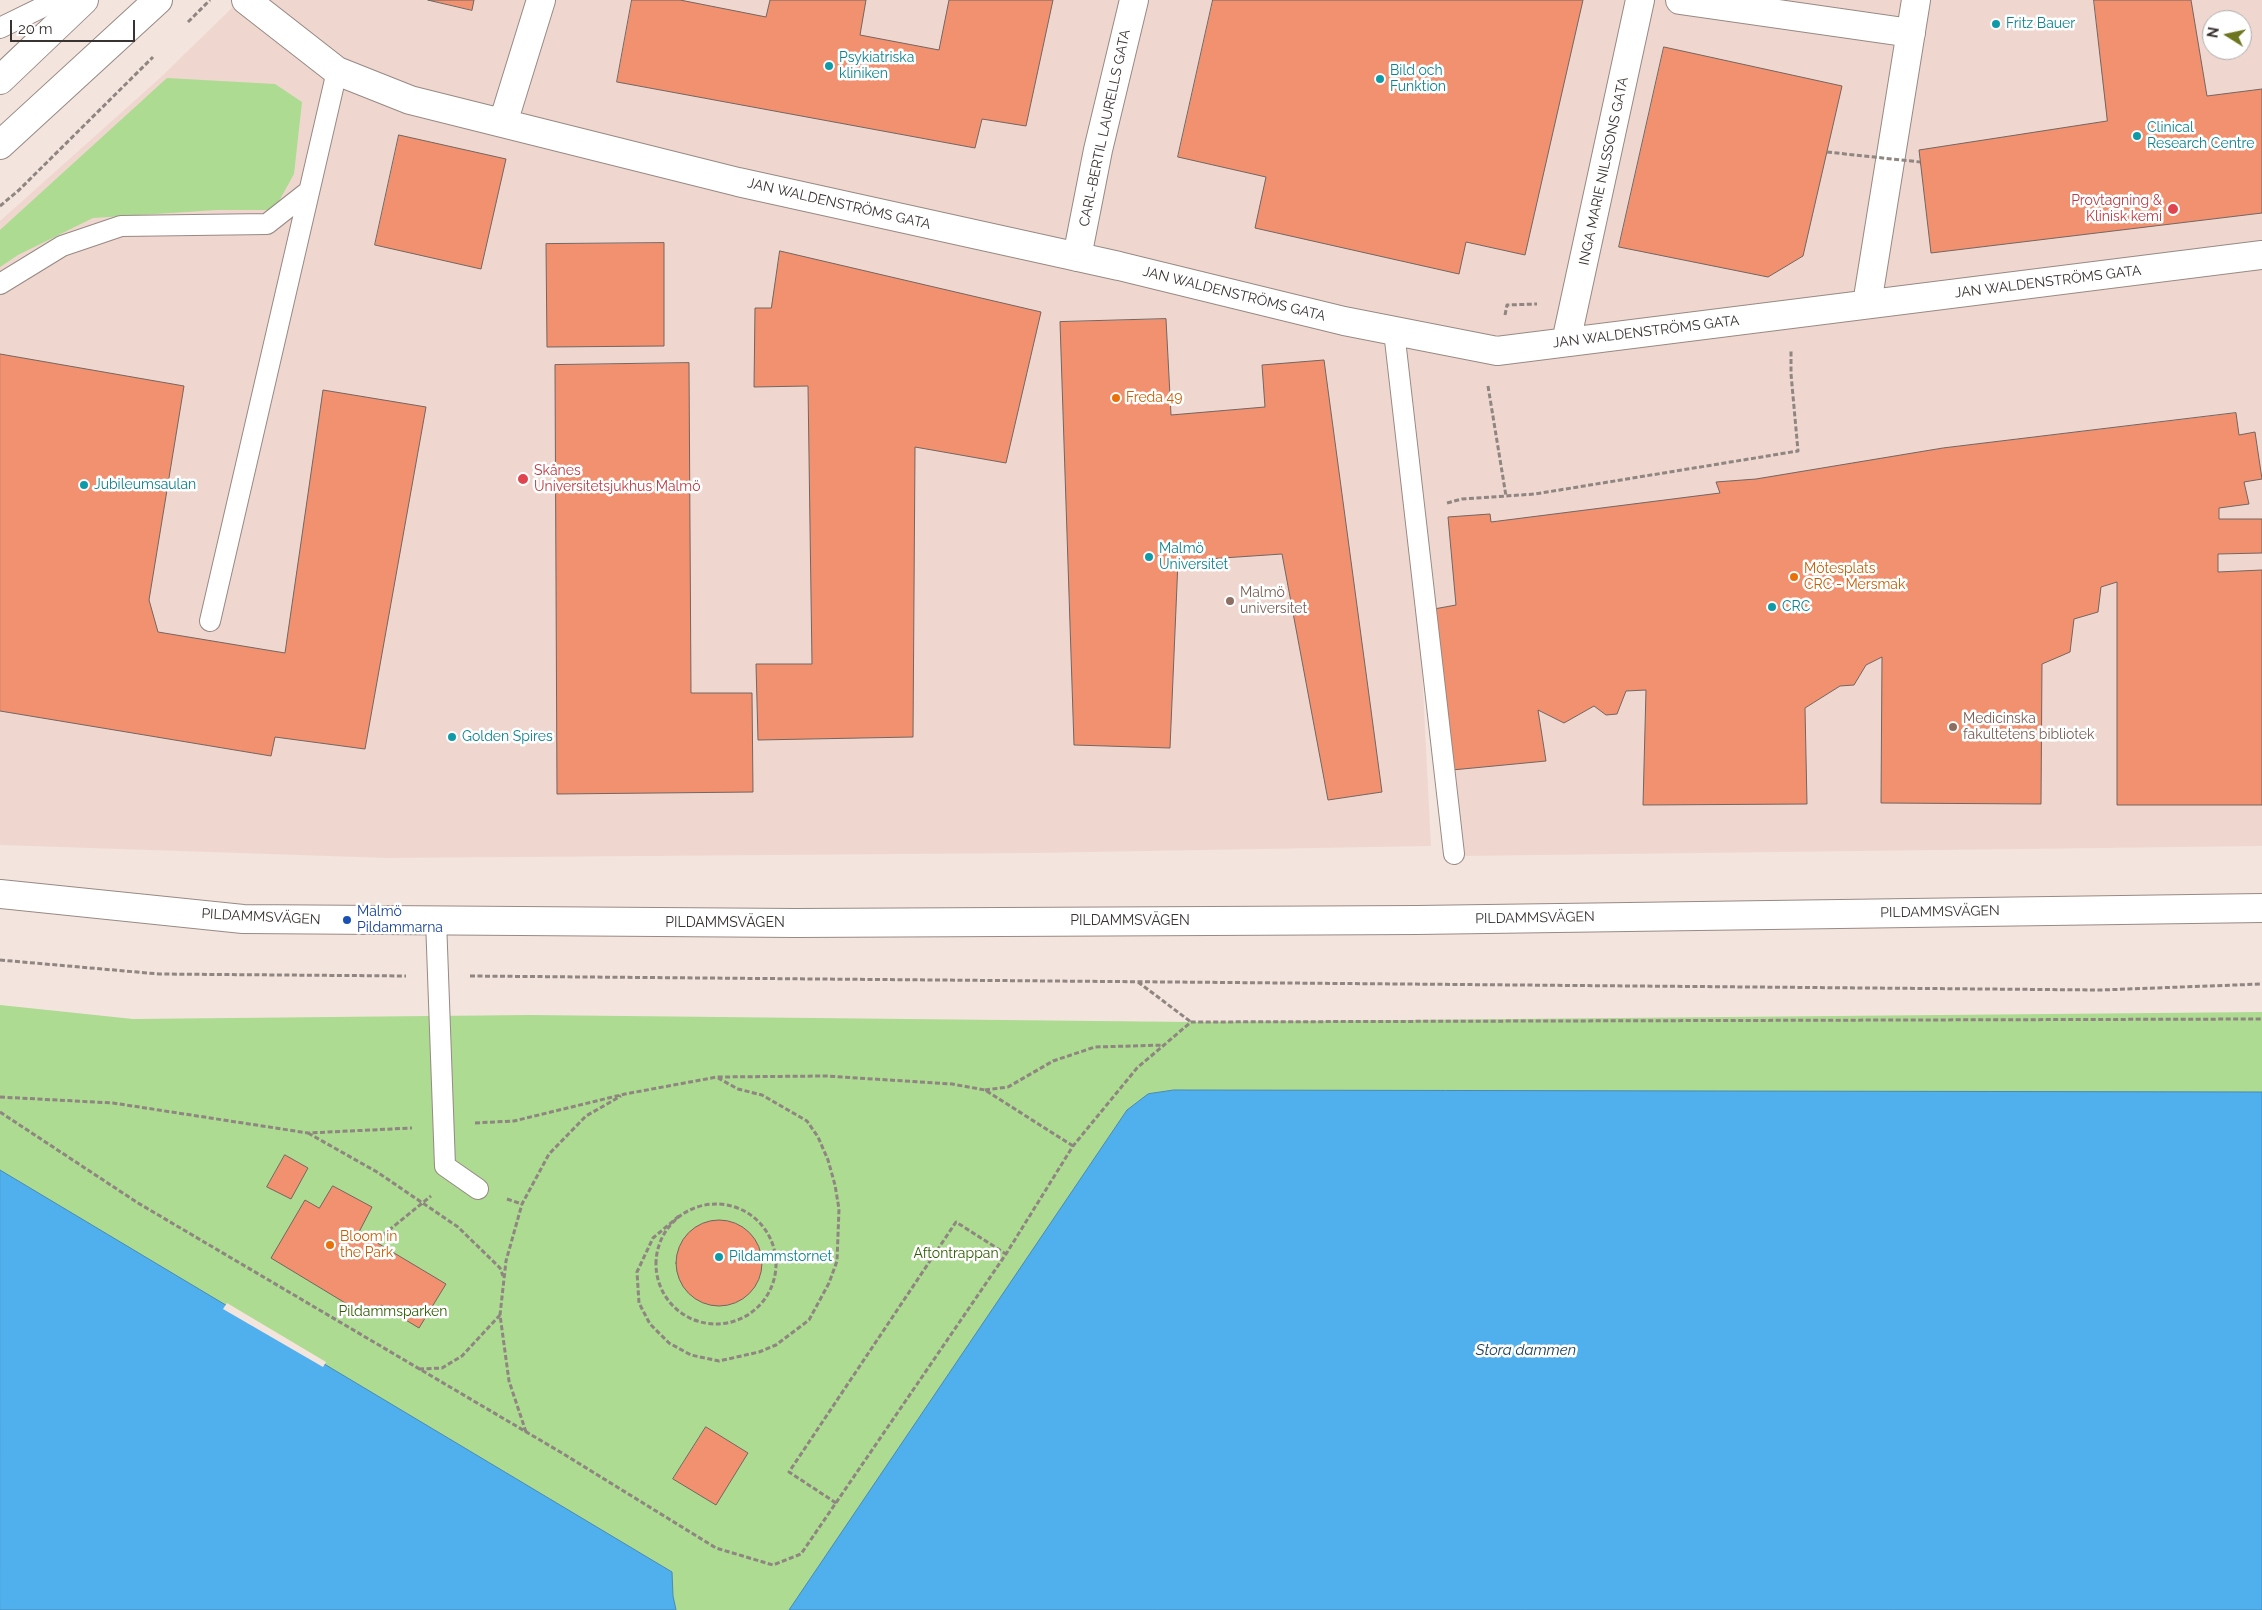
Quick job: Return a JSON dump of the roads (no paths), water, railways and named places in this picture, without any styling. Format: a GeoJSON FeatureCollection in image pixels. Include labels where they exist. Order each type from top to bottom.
{"type":"FeatureCollection","features":[{"type":"Feature","properties":{"kind":"street"},"geometry":{"type":"LineString","coordinates":[[0,80],[84,0]]}},
{"type":"Feature","properties":{"kind":"street"},"geometry":{"type":"LineString","coordinates":[[0,145],[158,0]]}},
{"type":"Feature","properties":{"kind":"street","name":"JAN WALDENSTRÖMS GATA"},"geometry":{"type":"LineString","coordinates":[[246,0],[337,71],[410,100],[738,182],[1077,257],[1394,331],[1497,351],[2262,255]]}},
{"type":"Feature","properties":{"kind":"street"},"geometry":{"type":"LineString","coordinates":[[504,124],[541,0]]}},
{"type":"Feature","properties":{"kind":"street","name":"CARL-BERTIL LAURELLS GATA"},"geometry":{"type":"LineString","coordinates":[[1077,257],[1098,150],[1134,0]]}},
{"type":"Feature","properties":{"kind":"street","name":"INGA MARIE NILSSONS GATA"},"geometry":{"type":"LineString","coordinates":[[1566,342],[1640,0]]}},
{"type":"Feature","properties":{"kind":"street"},"geometry":{"type":"LineString","coordinates":[[1680,0],[1911,32]]}},
{"type":"Feature","properties":{"kind":"street"},"geometry":{"type":"LineString","coordinates":[[1867,304],[1916,0]]}},
{"type":"Feature","properties":{"kind":"street","name":"PILDAMMSVÄGEN"},"geometry":{"type":"LineString","coordinates":[[0,894],[243,919],[796,923],[1417,920],[2262,908]]}},
{"type":"Feature","properties":{"kind":"lane"},"geometry":{"type":"LineString","coordinates":[[0,28],[57,0]]}},
{"type":"Feature","properties":{"kind":"lane"},"geometry":{"type":"LineString","coordinates":[[210,621],[337,71]]}},
{"type":"Feature","properties":{"kind":"lane"},"geometry":{"type":"LineString","coordinates":[[0,284],[62,246],[121,226],[267,224],[309,191]]}},
{"type":"Feature","properties":{"kind":"lane"},"geometry":{"type":"LineString","coordinates":[[1394,331],[1454,854]]}},
{"type":"Feature","properties":{"kind":"lane"},"geometry":{"type":"LineString","coordinates":[[436,920],[444,1166],[478,1189]]}},
{"type":"Feature","properties":{"kind":"water","name":"Stora dammen"},"geometry":{"type":"Polygon","coordinates":[[[1174,1090],[2262,1092],[2262,1610],[789,1610],[1127,1110],[1148,1094],[1174,1090]]]}},
{"type":"Feature","properties":{"kind":"water"},"geometry":{"type":"Polygon","coordinates":[[[0,1170],[672,1572],[673,1596],[676,1610],[0,1610],[0,1170]]]}},
{"type":"Feature","properties":{"kind":"place","name":"Fritz Bauer"},"geometry":{"type":"Point","coordinates":[1996,24]}},
{"type":"Feature","properties":{"kind":"place","name":"Psykiatriska kliniken"},"geometry":{"type":"Point","coordinates":[829,66]}},
{"type":"Feature","properties":{"kind":"place","name":"Bild och Funktion"},"geometry":{"type":"Point","coordinates":[1380,79]}},
{"type":"Feature","properties":{"kind":"place","name":"Clinical Research Centre"},"geometry":{"type":"Point","coordinates":[2137,136]}},
{"type":"Feature","properties":{"kind":"place","name":"Provtagning & Klinisk kemi"},"geometry":{"type":"Point","coordinates":[2173,209]}},
{"type":"Feature","properties":{"kind":"place","name":"Freda 49"},"geometry":{"type":"Point","coordinates":[1116,398]}},
{"type":"Feature","properties":{"kind":"place","name":"Skånes Universitetsjukhus Malmö"},"geometry":{"type":"Point","coordinates":[523,479]}},
{"type":"Feature","properties":{"kind":"place","name":"Jubileumsaulan"},"geometry":{"type":"Point","coordinates":[84,485]}},
{"type":"Feature","properties":{"kind":"place","name":"Malmö Universitet"},"geometry":{"type":"Point","coordinates":[1149,557]}},
{"type":"Feature","properties":{"kind":"place","name":"Mötesplats CRC - Mersmak"},"geometry":{"type":"Point","coordinates":[1794,577]}},
{"type":"Feature","properties":{"kind":"place","name":"Malmö universitet"},"geometry":{"type":"Point","coordinates":[1230,601]}},
{"type":"Feature","properties":{"kind":"place","name":"CRC"},"geometry":{"type":"Point","coordinates":[1772,607]}},
{"type":"Feature","properties":{"kind":"place","name":"Medicinska fakultetens bibliotek"},"geometry":{"type":"Point","coordinates":[1953,727]}},
{"type":"Feature","properties":{"kind":"place","name":"Golden Spires"},"geometry":{"type":"Point","coordinates":[452,737]}},
{"type":"Feature","properties":{"kind":"place","name":"Malmö Pildammarna"},"geometry":{"type":"Point","coordinates":[347,920]}},
{"type":"Feature","properties":{"kind":"place","name":"Bloom in the Park"},"geometry":{"type":"Point","coordinates":[330,1245]}},
{"type":"Feature","properties":{"kind":"place","name":"Pildammstornet"},"geometry":{"type":"Point","coordinates":[719,1257]}},
{"type":"Feature","properties":{"kind":"park label","name":"Aftontrappan"},"geometry":{"type":"Point","coordinates":[956,1254]}},
{"type":"Feature","properties":{"kind":"park label","name":"Pildammsparken"},"geometry":{"type":"Point","coordinates":[393,1312]}}]}
